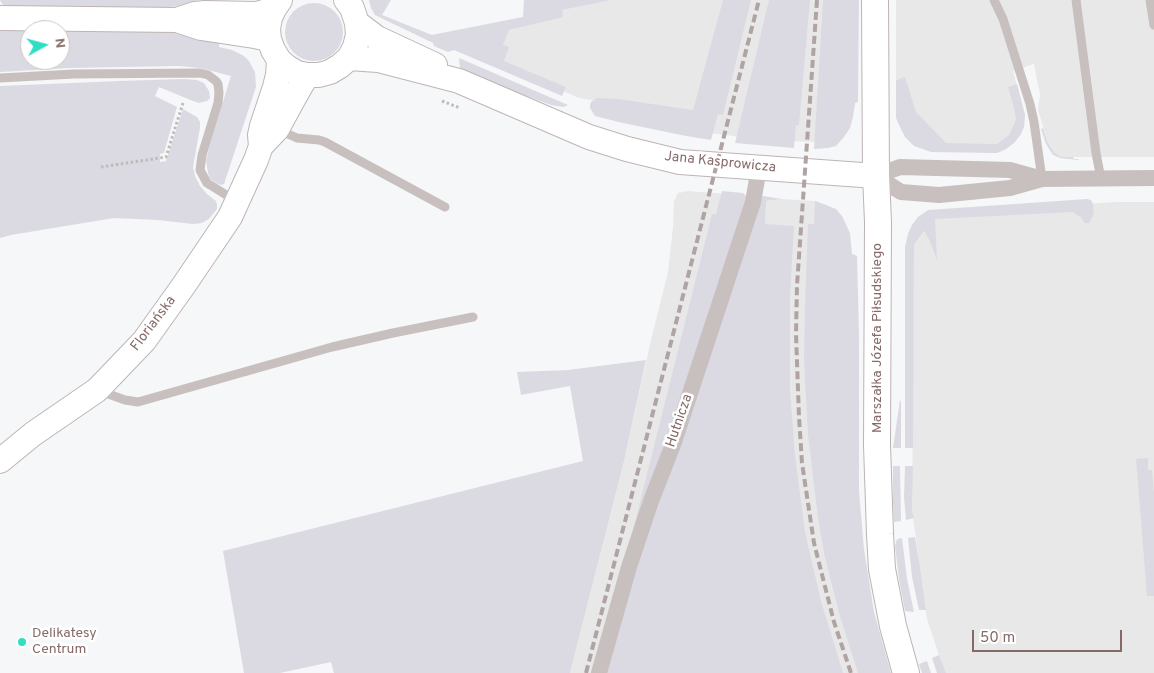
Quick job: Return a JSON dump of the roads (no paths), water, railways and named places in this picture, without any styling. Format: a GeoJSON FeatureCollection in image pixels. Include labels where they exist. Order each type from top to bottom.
{"type":"FeatureCollection","features":[{"type":"Feature","properties":{"kind":"main road","name":"Marszałka Józefa Piłsudskiego"},"geometry":{"type":"LineString","coordinates":[[875,0],[878,222],[878,451],[882,569],[890,614],[906,673]]}},
{"type":"Feature","properties":{"kind":"main road"},"geometry":{"type":"LineString","coordinates":[[178,20],[186,16],[205,13],[257,14],[277,4]]}},
{"type":"Feature","properties":{"kind":"main road","name":"Floriańska"},"geometry":{"type":"LineString","coordinates":[[269,138],[260,135],[278,75],[268,29],[270,18],[277,4]]}},
{"type":"Feature","properties":{"kind":"main road","name":"Jana Kasprowicza"},"geometry":{"type":"LineString","coordinates":[[352,8],[377,38],[428,61],[459,81]]}},
{"type":"Feature","properties":{"kind":"main road"},"geometry":{"type":"LineString","coordinates":[[0,18],[178,20],[201,28],[254,36],[274,50],[287,67],[297,73],[319,75],[330,72],[340,66],[349,58],[355,47],[358,35],[352,8]]}},
{"type":"Feature","properties":{"kind":"main road","name":"Jana Kasprowicza"},"geometry":{"type":"LineString","coordinates":[[349,58],[378,60],[459,81],[589,137],[627,149],[680,162],[876,176]]}},
{"type":"Feature","properties":{"kind":"main road","name":"Floriańska"},"geometry":{"type":"LineString","coordinates":[[0,461],[33,434],[97,390],[144,342],[230,217],[269,138],[307,75]]}},
{"type":"Feature","properties":{"kind":"street","name":"Jana Kasprowicza"},"geometry":{"type":"LineString","coordinates":[[876,176],[900,167],[1010,170],[1042,180]]}},
{"type":"Feature","properties":{"kind":"street","name":"Hutnicza"},"geometry":{"type":"LineString","coordinates":[[600,673],[629,567],[651,501],[674,442],[753,202],[759,168]]}},
{"type":"Feature","properties":{"kind":"street","name":"Jana Kasprowicza"},"geometry":{"type":"LineString","coordinates":[[876,176],[901,192],[939,195],[1010,188],[1042,180],[1154,178]]}},
{"type":"Feature","properties":{"kind":"lane"},"geometry":{"type":"LineString","coordinates":[[994,0],[1003,19],[1030,104],[1042,180]]}},
{"type":"Feature","properties":{"kind":"lane"},"geometry":{"type":"LineString","coordinates":[[1076,0],[1101,179]]}},
{"type":"Feature","properties":{"kind":"lane"},"geometry":{"type":"LineString","coordinates":[[1150,0],[1154,25]]}},
{"type":"Feature","properties":{"kind":"lane"},"geometry":{"type":"LineString","coordinates":[[0,78],[74,74],[200,73],[208,75],[218,84],[219,93],[218,104],[202,155],[200,170],[207,184],[237,202]]}},
{"type":"Feature","properties":{"kind":"lane"},"geometry":{"type":"LineString","coordinates":[[269,138],[297,138],[325,142],[445,207]]}},
{"type":"Feature","properties":{"kind":"lane"},"geometry":{"type":"LineString","coordinates":[[97,390],[125,400],[138,402],[332,347],[474,317]]}},
{"type":"Feature","properties":{"kind":"railway"},"geometry":{"type":"LineString","coordinates":[[586,673],[759,0]]}},
{"type":"Feature","properties":{"kind":"railway"},"geometry":{"type":"LineString","coordinates":[[817,0],[797,285],[796,334],[799,417],[802,463],[814,543],[834,622],[851,673]]}},
{"type":"Feature","properties":{"kind":"place","name":"Delikatesy Centrum"},"geometry":{"type":"Point","coordinates":[22,642]}}]}
